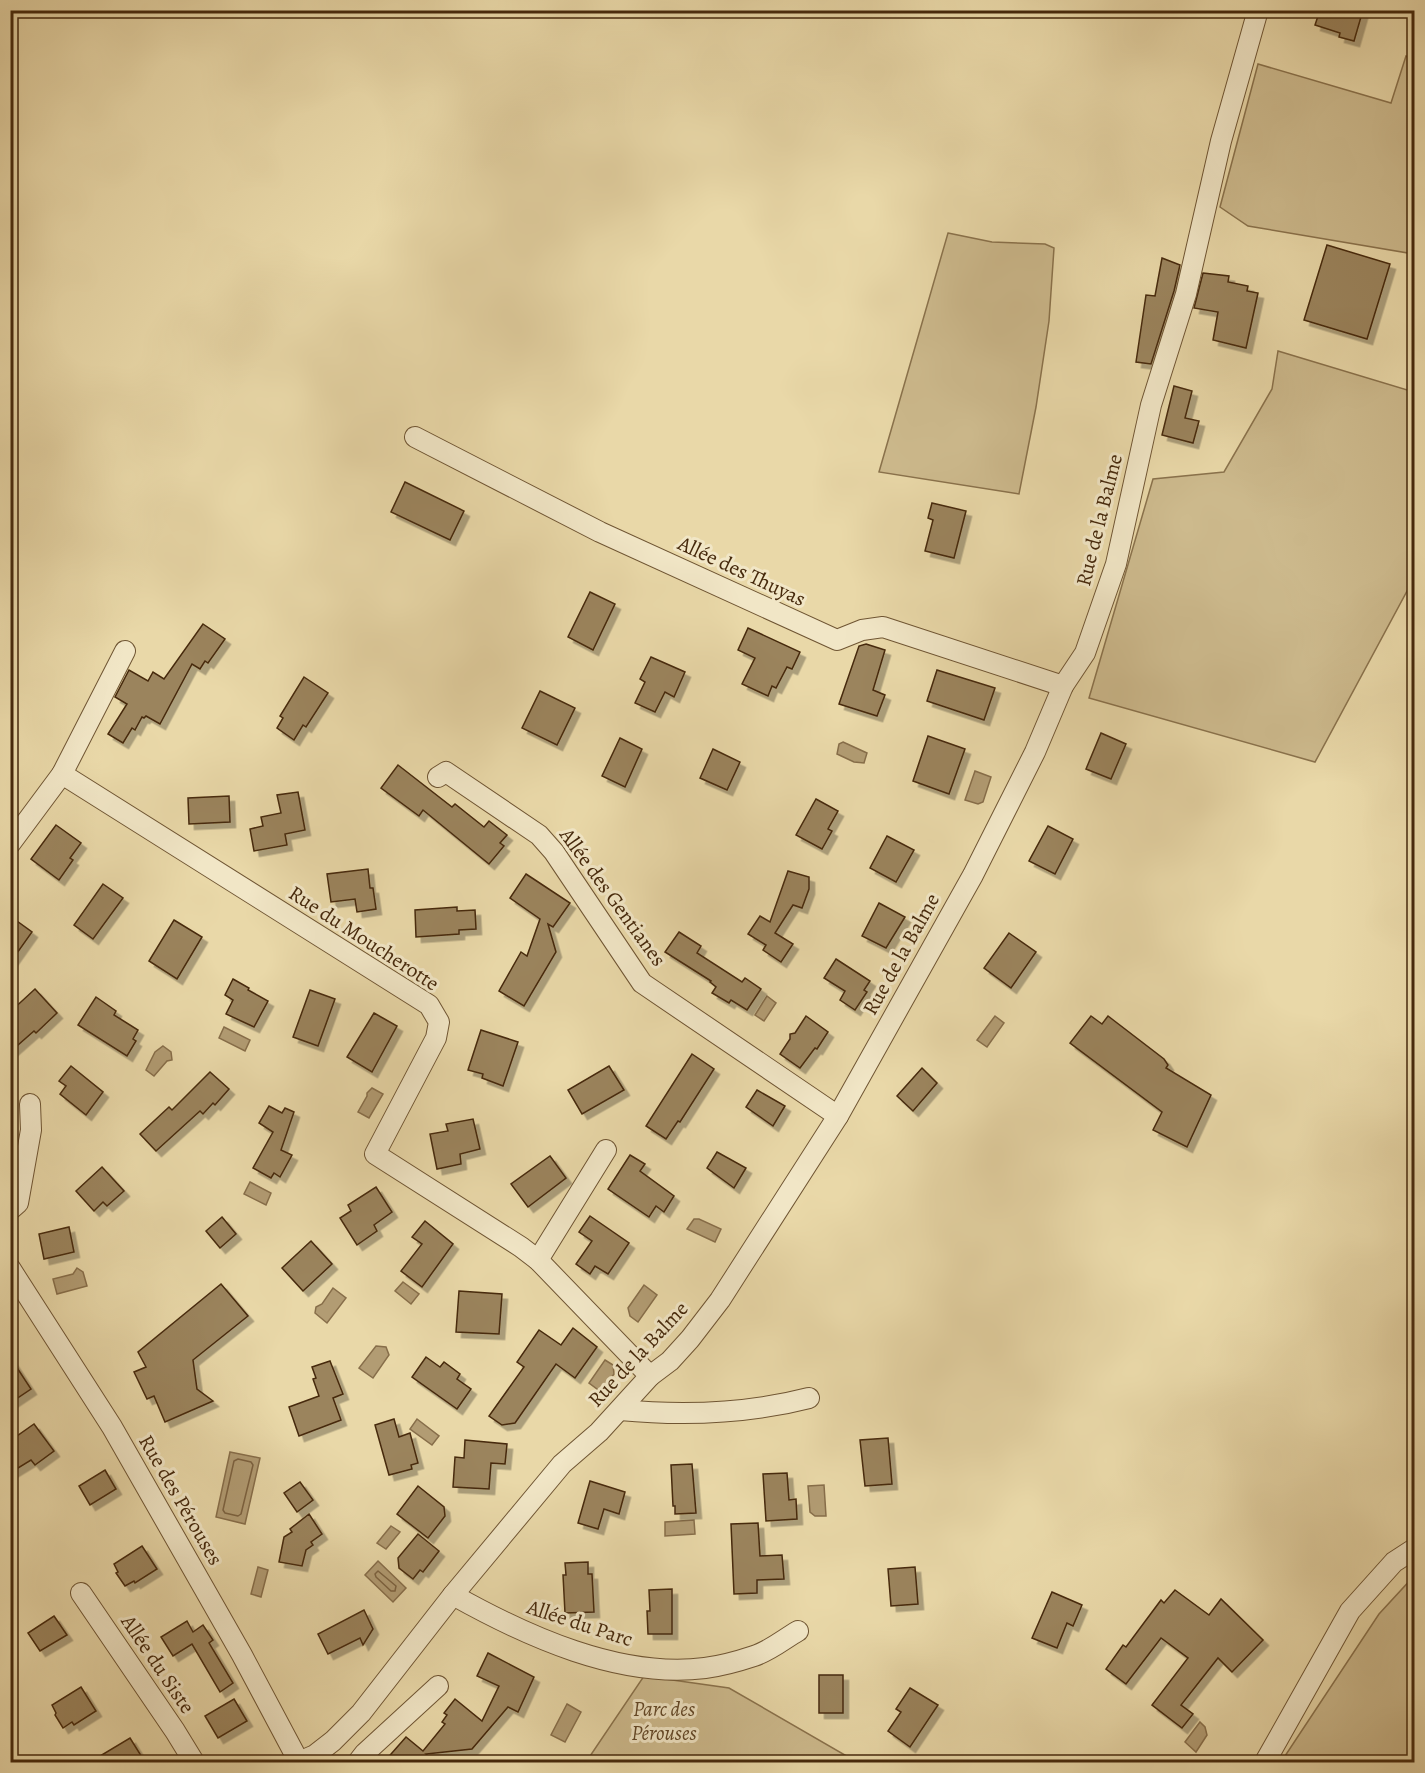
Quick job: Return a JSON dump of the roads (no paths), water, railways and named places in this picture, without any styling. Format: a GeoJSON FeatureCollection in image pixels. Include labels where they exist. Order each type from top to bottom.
{"type":"FeatureCollection","features":[{"type":"Feature","properties":{"kind":"street","name":"Rue de la Balme"},"geometry":{"type":"LineString","coordinates":[[299,1762],[315,1755],[333,1742],[361,1713],[453,1595],[562,1464],[599,1432],[650,1376],[670,1361],[720,1300],[838,1116],[973,875],[1035,752],[1063,686],[1084,653],[1116,564],[1151,405],[1186,294],[1221,141],[1258,10]]}},
{"type":"Feature","properties":{"kind":"street","name":"Allée des Thuyas"},"geometry":{"type":"LineString","coordinates":[[415,437],[600,532],[837,640],[862,630],[883,627],[1063,686]]}},
{"type":"Feature","properties":{"kind":"street"},"geometry":{"type":"LineString","coordinates":[[10,844],[62,774],[125,651]]}},
{"type":"Feature","properties":{"kind":"street","name":"Allée des Gentianes"},"geometry":{"type":"LineString","coordinates":[[438,777],[446,772],[539,835],[555,852],[642,983],[838,1116]]}},
{"type":"Feature","properties":{"kind":"street","name":"Rue du Moucherotte"},"geometry":{"type":"LineString","coordinates":[[62,774],[429,1005],[439,1022],[436,1038],[375,1154],[521,1246],[538,1260],[650,1376]]}},
{"type":"Feature","properties":{"kind":"street"},"geometry":{"type":"LineString","coordinates":[[10,1210],[18,1203],[31,1130],[30,1104]]}},
{"type":"Feature","properties":{"kind":"street"},"geometry":{"type":"LineString","coordinates":[[538,1260],[606,1150]]}},
{"type":"Feature","properties":{"kind":"street","name":"Rue des Pérouses"},"geometry":{"type":"LineString","coordinates":[[10,1268],[112,1427],[242,1655],[299,1762]]}},
{"type":"Feature","properties":{"kind":"street"},"geometry":{"type":"LineString","coordinates":[[620,1410],[665,1415],[740,1410],[781,1405],[809,1398]]}},
{"type":"Feature","properties":{"kind":"street"},"geometry":{"type":"LineString","coordinates":[[1265,1762],[1350,1611],[1394,1562],[1414,1549]]}},
{"type":"Feature","properties":{"kind":"street","name":"Allée du Siste"},"geometry":{"type":"LineString","coordinates":[[81,1593],[194,1762]]}},
{"type":"Feature","properties":{"kind":"street","name":"Allée du Parc"},"geometry":{"type":"LineString","coordinates":[[453,1595],[500,1622],[592,1657],[638,1667],[706,1668],[757,1655],[798,1631]]}},
{"type":"Feature","properties":{"kind":"street"},"geometry":{"type":"LineString","coordinates":[[358,1762],[438,1686]]}},
{"type":"Feature","properties":{"kind":"water"},"geometry":{"type":"Polygon","coordinates":[[[843,742],[867,753],[864,763],[854,762],[837,754],[839,744],[843,742]]]}},
{"type":"Feature","properties":{"kind":"water"},"geometry":{"type":"Polygon","coordinates":[[[975,771],[991,777],[983,802],[978,804],[965,800],[975,771]]]}},
{"type":"Feature","properties":{"kind":"water"},"geometry":{"type":"Polygon","coordinates":[[[767,996],[776,1003],[764,1021],[755,1015],[767,996]]]}},
{"type":"Feature","properties":{"kind":"water"},"geometry":{"type":"Polygon","coordinates":[[[995,1016],[1004,1023],[987,1047],[977,1040],[995,1016]]]}},
{"type":"Feature","properties":{"kind":"water"},"geometry":{"type":"Polygon","coordinates":[[[224,1027],[250,1040],[245,1051],[219,1038],[224,1027]]]}},
{"type":"Feature","properties":{"kind":"water"},"geometry":{"type":"Polygon","coordinates":[[[163,1046],[171,1052],[172,1060],[167,1061],[154,1076],[146,1070],[155,1052],[163,1046]]]}},
{"type":"Feature","properties":{"kind":"water"},"geometry":{"type":"Polygon","coordinates":[[[372,1088],[383,1094],[369,1118],[358,1112],[372,1088]]]}},
{"type":"Feature","properties":{"kind":"water"},"geometry":{"type":"Polygon","coordinates":[[[250,1182],[271,1193],[266,1205],[244,1194],[250,1182]]]}},
{"type":"Feature","properties":{"kind":"water"},"geometry":{"type":"Polygon","coordinates":[[[694,1219],[721,1229],[715,1242],[687,1229],[694,1219]]]}},
{"type":"Feature","properties":{"kind":"water"},"geometry":{"type":"Polygon","coordinates":[[[77,1268],[83,1272],[87,1286],[57,1294],[53,1279],[73,1274],[77,1268]]]}},
{"type":"Feature","properties":{"kind":"water"},"geometry":{"type":"Polygon","coordinates":[[[403,1282],[419,1294],[411,1304],[395,1291],[403,1282]]]}},
{"type":"Feature","properties":{"kind":"water"},"geometry":{"type":"Polygon","coordinates":[[[644,1285],[657,1295],[638,1322],[630,1316],[628,1308],[644,1285]]]}},
{"type":"Feature","properties":{"kind":"water"},"geometry":{"type":"Polygon","coordinates":[[[333,1288],[346,1298],[327,1323],[315,1313],[316,1307],[322,1304],[333,1288]]]}},
{"type":"Feature","properties":{"kind":"water"},"geometry":{"type":"Polygon","coordinates":[[[376,1346],[386,1347],[389,1355],[373,1378],[359,1368],[376,1346]]]}},
{"type":"Feature","properties":{"kind":"water"},"geometry":{"type":"Polygon","coordinates":[[[605,1360],[613,1365],[614,1374],[601,1392],[589,1383],[605,1360]]]}},
{"type":"Feature","properties":{"kind":"water"},"geometry":{"type":"Polygon","coordinates":[[[417,1419],[439,1436],[432,1445],[410,1429],[417,1419]]]}},
{"type":"Feature","properties":{"kind":"water"},"geometry":{"type":"Polygon","coordinates":[[[230,1452],[260,1458],[245,1524],[216,1517],[230,1452]]]}},
{"type":"Feature","properties":{"kind":"water"},"geometry":{"type":"Polygon","coordinates":[[[824,1485],[826,1516],[815,1516],[810,1512],[808,1486],[824,1485]]]}},
{"type":"Feature","properties":{"kind":"water"},"geometry":{"type":"Polygon","coordinates":[[[694,1520],[695,1534],[665,1536],[665,1522],[694,1520]]]}},
{"type":"Feature","properties":{"kind":"water"},"geometry":{"type":"Polygon","coordinates":[[[391,1526],[400,1532],[386,1549],[377,1543],[391,1526]]]}},
{"type":"Feature","properties":{"kind":"water"},"geometry":{"type":"Polygon","coordinates":[[[378,1561],[406,1588],[393,1602],[365,1575],[378,1561]]]}},
{"type":"Feature","properties":{"kind":"water"},"geometry":{"type":"Polygon","coordinates":[[[258,1567],[268,1570],[261,1597],[251,1594],[258,1567]]]}},
{"type":"Feature","properties":{"kind":"water"},"geometry":{"type":"Polygon","coordinates":[[[567,1704],[581,1712],[565,1742],[551,1735],[567,1704]]]}},
{"type":"Feature","properties":{"kind":"water"},"geometry":{"type":"Polygon","coordinates":[[[1200,1722],[1205,1727],[1207,1735],[1196,1752],[1185,1742],[1200,1722]]]}},
{"type":"Feature","properties":{"kind":"park label","name":"Parc des Pérouses"},"geometry":{"type":"Point","coordinates":[664,1721]}}]}
